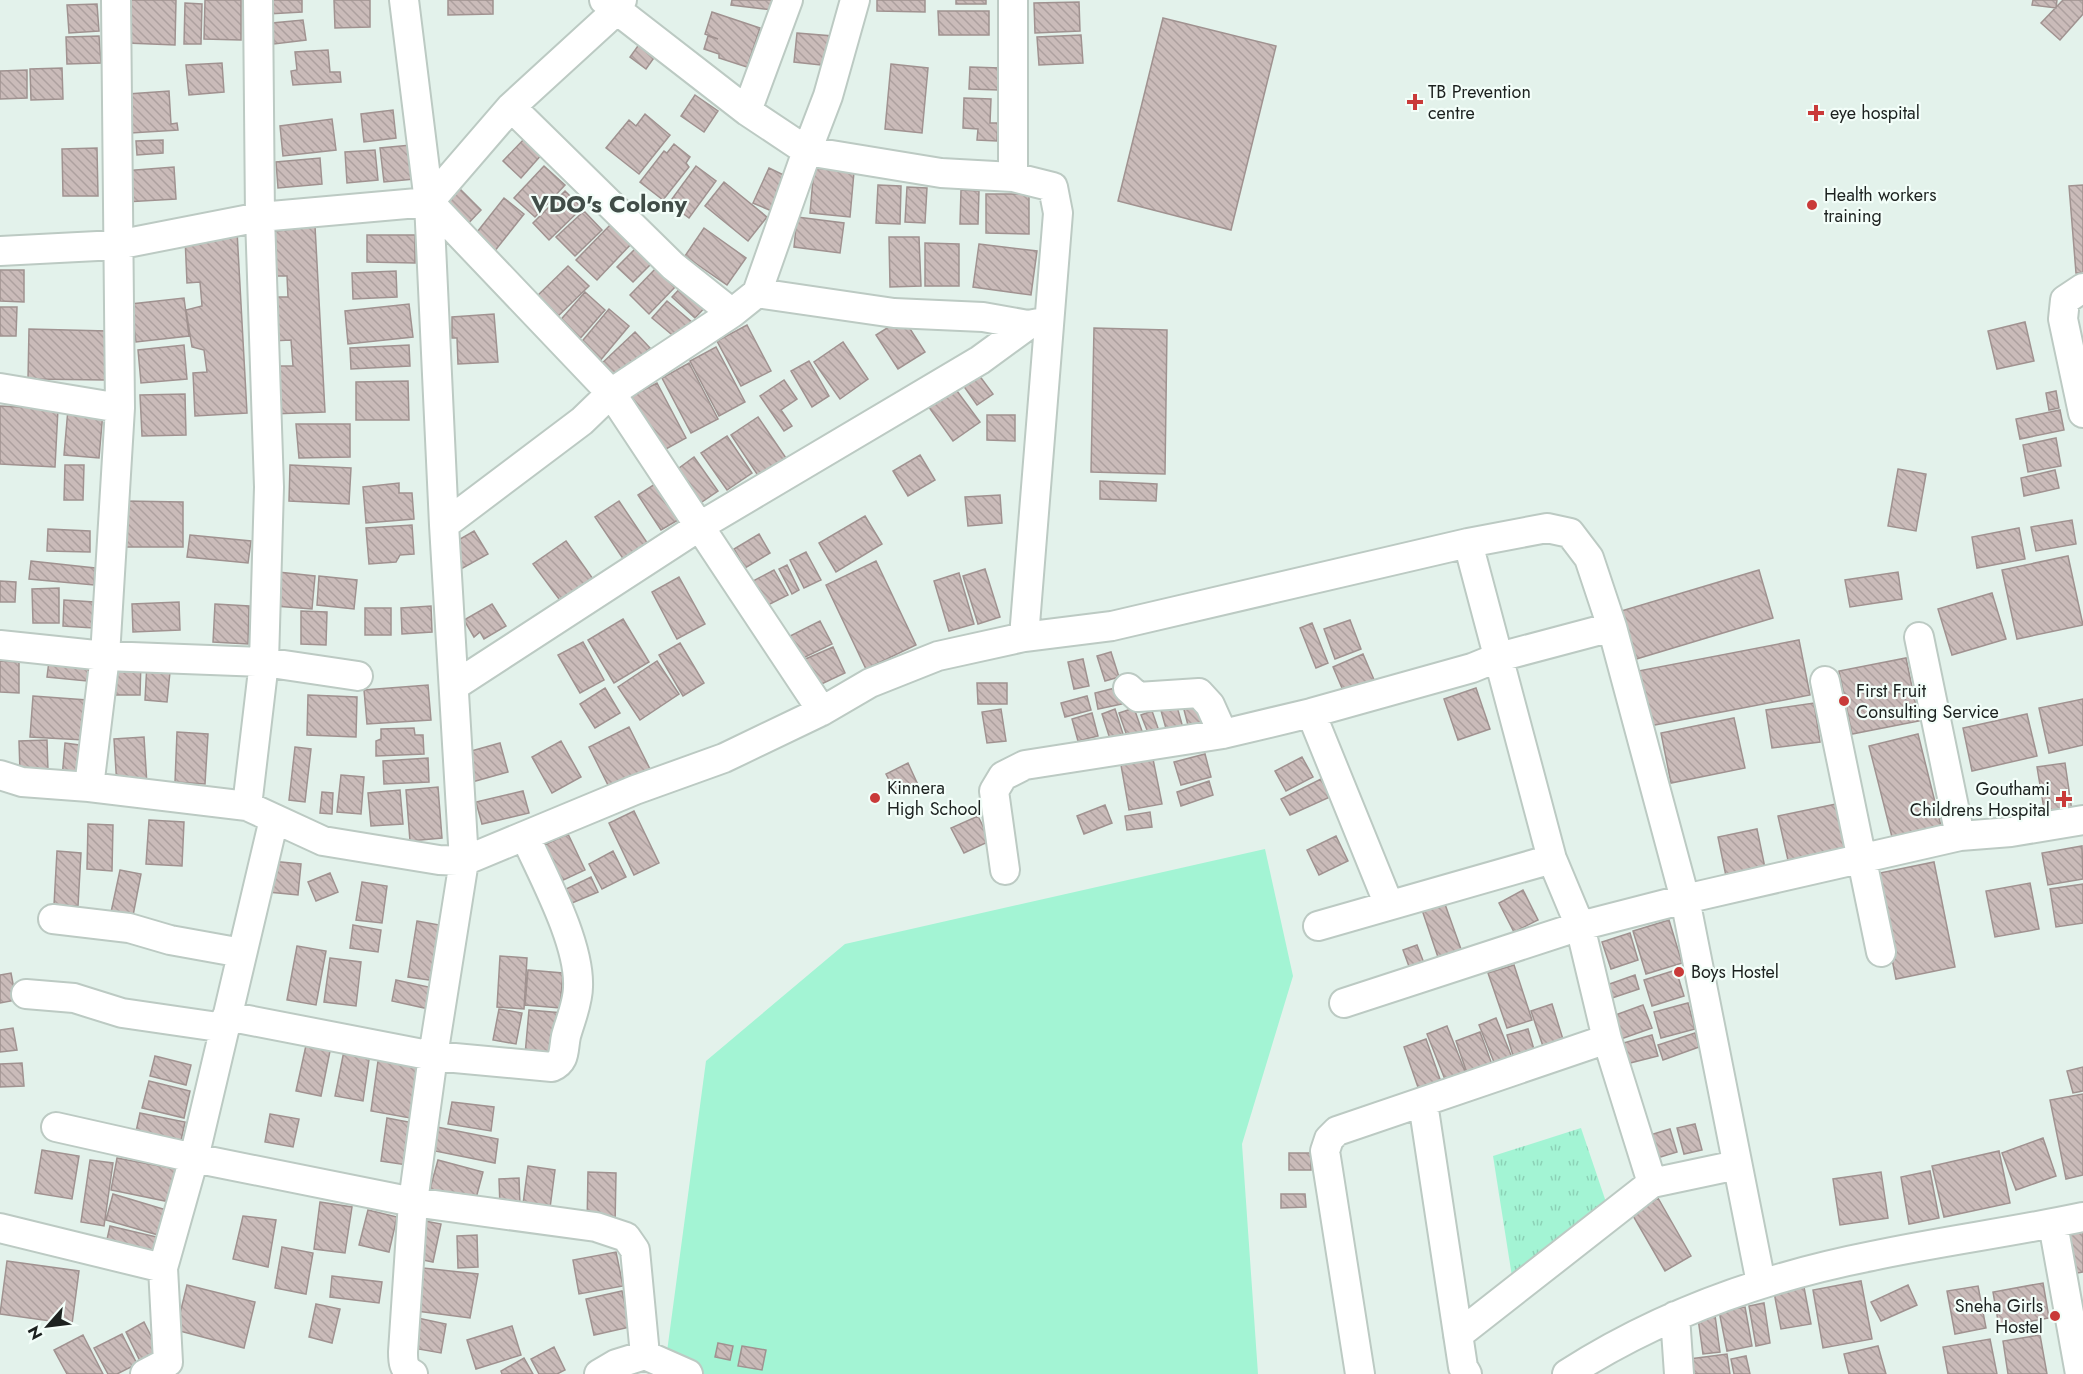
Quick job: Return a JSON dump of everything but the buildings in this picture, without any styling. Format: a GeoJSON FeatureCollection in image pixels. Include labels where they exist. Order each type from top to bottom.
{"type":"FeatureCollection","features":[{"type":"Feature","properties":{"kind":"street"},"geometry":{"type":"LineString","coordinates":[[89,787],[105,656],[120,408],[116,0]]}},
{"type":"Feature","properties":{"kind":"street"},"geometry":{"type":"LineString","coordinates":[[247,806],[264,662],[268,488],[260,217],[258,0]]}},
{"type":"Feature","properties":{"kind":"street"},"geometry":{"type":"LineString","coordinates":[[404,0],[429,202],[444,525],[464,861],[433,1056],[413,1202],[403,1352],[403,1364],[408,1372],[413,1374]]}},
{"type":"Feature","properties":{"kind":"street"},"geometry":{"type":"LineString","coordinates":[[747,111],[788,0]]}},
{"type":"Feature","properties":{"kind":"street"},"geometry":{"type":"LineString","coordinates":[[444,525],[582,421],[611,393],[732,313],[757,293],[828,96],[855,0]]}},
{"type":"Feature","properties":{"kind":"street"},"geometry":{"type":"LineString","coordinates":[[1013,0],[1013,177]]}},
{"type":"Feature","properties":{"kind":"street"},"geometry":{"type":"LineString","coordinates":[[0,251],[117,245],[260,217],[429,202],[511,107],[614,3],[747,111],[807,151],[941,173],[1013,177],[1053,187],[1058,213],[1038,323],[1024,637]]}},
{"type":"Feature","properties":{"kind":"street"},"geometry":{"type":"LineString","coordinates":[[511,107],[673,266],[732,313]]}},
{"type":"Feature","properties":{"kind":"street"},"geometry":{"type":"LineString","coordinates":[[429,202],[611,393],[822,711]]}},
{"type":"Feature","properties":{"kind":"street"},"geometry":{"type":"LineString","coordinates":[[2083,288],[2065,300],[2063,319],[2083,413]]}},
{"type":"Feature","properties":{"kind":"street"},"geometry":{"type":"LineString","coordinates":[[757,293],[894,313],[983,317],[1038,323]]}},
{"type":"Feature","properties":{"kind":"street"},"geometry":{"type":"LineString","coordinates":[[454,686],[700,526],[980,360],[1038,323]]}},
{"type":"Feature","properties":{"kind":"street"},"geometry":{"type":"LineString","coordinates":[[0,388],[120,408]]}},
{"type":"Feature","properties":{"kind":"street"},"geometry":{"type":"LineString","coordinates":[[0,775],[22,782],[89,787],[247,806],[323,841],[440,860],[464,861],[635,790],[724,758],[822,711],[870,683],[938,656],[1024,637],[1113,626],[1468,543],[1547,528],[1570,533],[1589,558],[1612,627],[1685,899],[1761,1283]]}},
{"type":"Feature","properties":{"kind":"street"},"geometry":{"type":"LineString","coordinates":[[1468,543],[1552,859],[1580,926],[1607,1039],[1652,1183]]}},
{"type":"Feature","properties":{"kind":"street"},"geometry":{"type":"LineString","coordinates":[[1005,870],[994,791],[1003,776],[1025,765],[1223,734],[1311,713],[1472,668],[1498,657],[1612,627]]}},
{"type":"Feature","properties":{"kind":"street"},"geometry":{"type":"LineString","coordinates":[[1918,637],[1959,836]]}},
{"type":"Feature","properties":{"kind":"street"},"geometry":{"type":"LineString","coordinates":[[0,645],[105,656],[264,662],[358,676]]}},
{"type":"Feature","properties":{"kind":"street"},"geometry":{"type":"LineString","coordinates":[[1825,681],[1881,952]]}},
{"type":"Feature","properties":{"kind":"street"},"geometry":{"type":"LineString","coordinates":[[1128,688],[1138,697],[1199,693],[1210,705],[1223,734]]}},
{"type":"Feature","properties":{"kind":"street"},"geometry":{"type":"LineString","coordinates":[[1311,713],[1389,906]]}},
{"type":"Feature","properties":{"kind":"street"},"geometry":{"type":"LineString","coordinates":[[163,1370],[163,1268],[194,1158],[274,819]]}},
{"type":"Feature","properties":{"kind":"street"},"geometry":{"type":"LineString","coordinates":[[1344,1003],[1580,926],[1685,899],[1959,836],[2011,832],[2083,820]]}},
{"type":"Feature","properties":{"kind":"street"},"geometry":{"type":"LineString","coordinates":[[26,994],[74,999],[122,1013],[226,1022],[433,1056],[552,1067],[559,1064],[564,1056],[579,988],[569,936],[525,836]]}},
{"type":"Feature","properties":{"kind":"street"},"geometry":{"type":"LineString","coordinates":[[1318,926],[1552,859]]}},
{"type":"Feature","properties":{"kind":"street"},"geometry":{"type":"LineString","coordinates":[[53,919],[129,928],[170,940],[242,953]]}},
{"type":"Feature","properties":{"kind":"street"},"geometry":{"type":"LineString","coordinates":[[1360,1374],[1325,1150],[1329,1139],[1336,1131],[1607,1039]]}},
{"type":"Feature","properties":{"kind":"street"},"geometry":{"type":"LineString","coordinates":[[1423,1103],[1463,1367],[1467,1374]]}},
{"type":"Feature","properties":{"kind":"street"},"geometry":{"type":"LineString","coordinates":[[56,1127],[194,1158],[413,1202],[596,1227],[626,1236],[635,1250],[645,1355]]}},
{"type":"Feature","properties":{"kind":"street"},"geometry":{"type":"LineString","coordinates":[[1458,1335],[1652,1183],[1737,1165]]}},
{"type":"Feature","properties":{"kind":"street"},"geometry":{"type":"LineString","coordinates":[[1567,1374],[1675,1316],[1761,1283],[1869,1256],[2083,1217]]}},
{"type":"Feature","properties":{"kind":"street"},"geometry":{"type":"LineString","coordinates":[[2053,1224],[2080,1374]]}},
{"type":"Feature","properties":{"kind":"street"},"geometry":{"type":"LineString","coordinates":[[0,1228],[163,1268]]}},
{"type":"Feature","properties":{"kind":"street"},"geometry":{"type":"LineString","coordinates":[[1675,1316],[1679,1374]]}},
{"type":"Feature","properties":{"kind":"street"},"geometry":{"type":"LineString","coordinates":[[599,1374],[616,1364],[645,1355],[688,1374]]}},
{"type":"Feature","properties":{"kind":"green space"},"geometry":{"type":"Polygon","coordinates":[[[1265,849],[1293,976],[1242,1144],[1258,1374],[664,1374],[706,1061],[845,944],[1265,849]]]}},
{"type":"Feature","properties":{"kind":"green space"},"geometry":{"type":"Polygon","coordinates":[[[1581,1128],[1607,1205],[1513,1283],[1493,1156],[1581,1128]]]}},
{"type":"Feature","properties":{"kind":"place","name":"TB Prevention centre"},"geometry":{"type":"Point","coordinates":[1415,102]}},
{"type":"Feature","properties":{"kind":"place","name":"eye hospital"},"geometry":{"type":"Point","coordinates":[1816,113]}},
{"type":"Feature","properties":{"kind":"place","name":"Health workers training"},"geometry":{"type":"Point","coordinates":[1812,205]}},
{"type":"Feature","properties":{"kind":"place","name":"First Fruit Consulting Service"},"geometry":{"type":"Point","coordinates":[1844,701]}},
{"type":"Feature","properties":{"kind":"place","name":"Kinnera High School"},"geometry":{"type":"Point","coordinates":[875,798]}},
{"type":"Feature","properties":{"kind":"place","name":"Gouthami Childrens Hospital"},"geometry":{"type":"Point","coordinates":[2064,799]}},
{"type":"Feature","properties":{"kind":"place","name":"Boys Hostel"},"geometry":{"type":"Point","coordinates":[1679,972]}},
{"type":"Feature","properties":{"kind":"place","name":"Sneha Girls Hostel"},"geometry":{"type":"Point","coordinates":[2055,1316]}},
{"type":"Feature","properties":{"kind":"district","name":"VDO's Colony"},"geometry":{"type":"Point","coordinates":[609,204]}}]}
